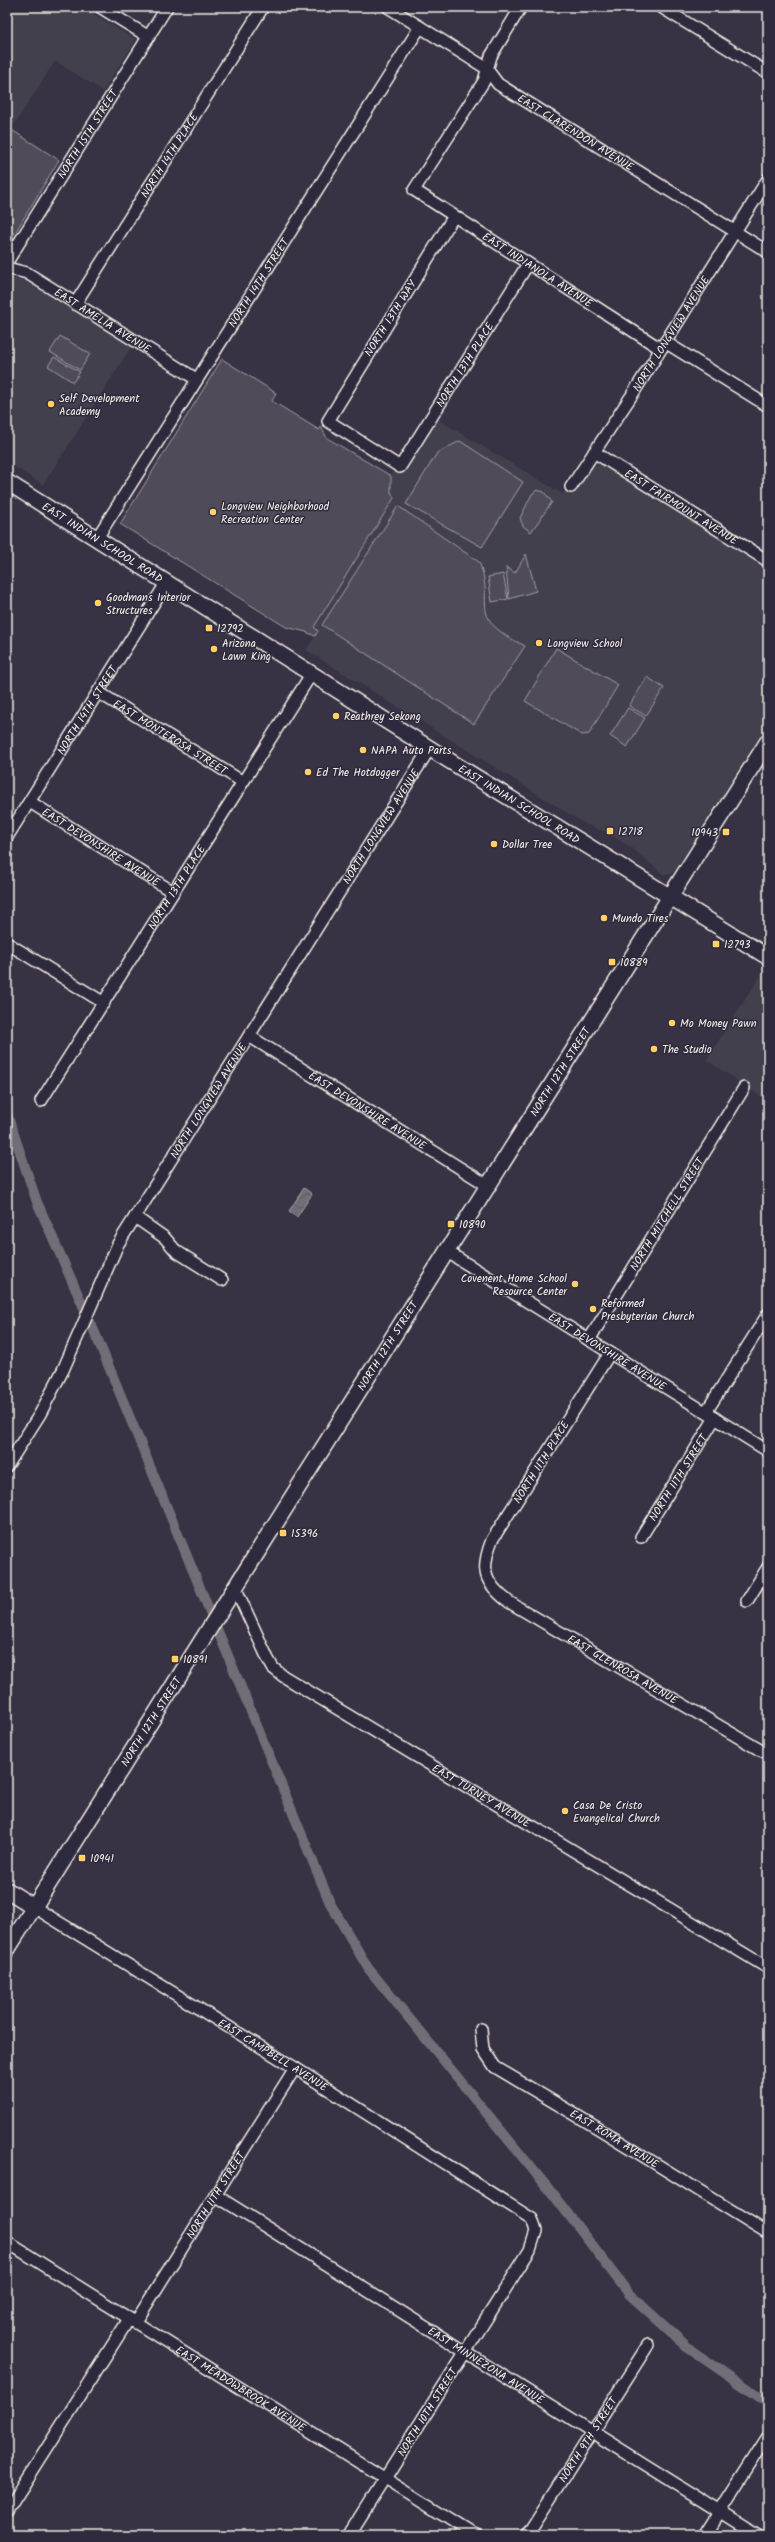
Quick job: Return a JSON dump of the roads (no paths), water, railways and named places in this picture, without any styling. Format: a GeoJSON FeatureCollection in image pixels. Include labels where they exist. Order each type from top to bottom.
{"type":"FeatureCollection","features":[{"type":"Feature","properties":{"kind":"street"},"geometry":{"type":"LineString","coordinates":[[100,7],[149,37]]}},
{"type":"Feature","properties":{"kind":"street","name":"NORTH 15TH STREET"},"geometry":{"type":"LineString","coordinates":[[7,262],[167,7]]}},
{"type":"Feature","properties":{"kind":"street","name":"NORTH 14TH PLACE"},"geometry":{"type":"LineString","coordinates":[[75,304],[263,7]]}},
{"type":"Feature","properties":{"kind":"street","name":"EAST CLARENDON AVENUE"},"geometry":{"type":"LineString","coordinates":[[388,7],[486,68],[498,84],[768,252]]}},
{"type":"Feature","properties":{"kind":"street"},"geometry":{"type":"LineString","coordinates":[[486,68],[521,7]]}},
{"type":"Feature","properties":{"kind":"street"},"geometry":{"type":"LineString","coordinates":[[661,7],[768,73]]}},
{"type":"Feature","properties":{"kind":"street","name":"NORTH 14TH STREET"},"geometry":{"type":"LineString","coordinates":[[97,538],[196,379],[420,27]]}},
{"type":"Feature","properties":{"kind":"street","name":"EAST INDIANOLA AVENUE"},"geometry":{"type":"LineString","coordinates":[[486,68],[484,81],[414,190],[528,264],[768,406]]}},
{"type":"Feature","properties":{"kind":"street","name":"NORTH LONGVIEW AVENUE"},"geometry":{"type":"LineString","coordinates":[[571,487],[768,179]]}},
{"type":"Feature","properties":{"kind":"street","name":"NORTH 13TH WAY"},"geometry":{"type":"LineString","coordinates":[[400,467],[328,421],[454,216]]}},
{"type":"Feature","properties":{"kind":"street","name":"NORTH 13TH PLACE"},"geometry":{"type":"LineString","coordinates":[[400,467],[528,264]]}},
{"type":"Feature","properties":{"kind":"street","name":"EAST AMELIA AVENUE"},"geometry":{"type":"LineString","coordinates":[[7,268],[27,273],[196,379]]}},
{"type":"Feature","properties":{"kind":"street","name":"EAST FAIRMOUNT AVENUE"},"geometry":{"type":"LineString","coordinates":[[594,452],[768,561]]}},
{"type":"Feature","properties":{"kind":"street","name":"EAST INDIAN SCHOOL ROAD"},"geometry":{"type":"LineString","coordinates":[[7,482],[430,748],[768,957]]}},
{"type":"Feature","properties":{"kind":"street","name":"NORTH 14TH STREET"},"geometry":{"type":"LineString","coordinates":[[7,837],[166,582]]}},
{"type":"Feature","properties":{"kind":"street","name":"NORTH 13TH PLACE"},"geometry":{"type":"LineString","coordinates":[[41,1101],[312,673]]}},
{"type":"Feature","properties":{"kind":"street","name":"EAST MONTEROSA STREET"},"geometry":{"type":"LineString","coordinates":[[98,692],[243,782]]}},
{"type":"Feature","properties":{"kind":"street","name":"NORTH 12TH STREET"},"geometry":{"type":"LineString","coordinates":[[7,1950],[487,1185],[768,741]]}},
{"type":"Feature","properties":{"kind":"street","name":"NORTH LONGVIEW AVENUE"},"geometry":{"type":"LineString","coordinates":[[7,1466],[40,1414],[81,1330],[118,1244],[430,748]]}},
{"type":"Feature","properties":{"kind":"street","name":"EAST DEVONSHIRE AVENUE"},"geometry":{"type":"LineString","coordinates":[[30,802],[173,892]]}},
{"type":"Feature","properties":{"kind":"street"},"geometry":{"type":"LineString","coordinates":[[7,943],[104,1003]]}},
{"type":"Feature","properties":{"kind":"street","name":"EAST DEVONSHIRE AVENUE"},"geometry":{"type":"LineString","coordinates":[[249,1036],[487,1185]]}},
{"type":"Feature","properties":{"kind":"street","name":"NORTH MITCHELL STREET"},"geometry":{"type":"LineString","coordinates":[[589,1340],[744,1088]]}},
{"type":"Feature","properties":{"kind":"street"},"geometry":{"type":"LineString","coordinates":[[135,1217],[165,1238],[176,1251],[222,1280]]}},
{"type":"Feature","properties":{"kind":"street","name":"EAST DEVONSHIRE AVENUE"},"geometry":{"type":"LineString","coordinates":[[446,1251],[768,1451]]}},
{"type":"Feature","properties":{"kind":"street","name":"NORTH 11TH STREET"},"geometry":{"type":"LineString","coordinates":[[641,1537],[768,1314]]}},
{"type":"Feature","properties":{"kind":"street","name":"NORTH 11TH PLACE"},"geometry":{"type":"LineString","coordinates":[[485,1575],[485,1564],[492,1540],[610,1353]]}},
{"type":"Feature","properties":{"kind":"street"},"geometry":{"type":"LineString","coordinates":[[747,1601],[768,1567]]}},
{"type":"Feature","properties":{"kind":"street","name":"EAST GLENROSA AVENUE"},"geometry":{"type":"LineString","coordinates":[[485,1575],[499,1594],[510,1602],[760,1750],[768,1753]]}},
{"type":"Feature","properties":{"kind":"street","name":"EAST TURNEY AVENUE"},"geometry":{"type":"LineString","coordinates":[[235,1587],[268,1659],[273,1668],[283,1676],[768,1968]]}},
{"type":"Feature","properties":{"kind":"street","name":"EAST CAMPBELL AVENUE"},"geometry":{"type":"LineString","coordinates":[[7,1890],[295,2068],[528,2215],[535,2225]]}},
{"type":"Feature","properties":{"kind":"street","name":"EAST ROMA AVENUE"},"geometry":{"type":"LineString","coordinates":[[481,2030],[483,2049],[495,2067],[768,2233]]}},
{"type":"Feature","properties":{"kind":"street","name":"NORTH 11TH STREET"},"geometry":{"type":"LineString","coordinates":[[7,2511],[215,2195],[295,2068]]}},
{"type":"Feature","properties":{"kind":"street","name":"EAST MINNEZONA AVENUE"},"geometry":{"type":"LineString","coordinates":[[215,2195],[757,2535]]}},
{"type":"Feature","properties":{"kind":"street","name":"NORTH 10TH STREET"},"geometry":{"type":"LineString","coordinates":[[349,2535],[530,2250],[535,2235],[535,2225]]}},
{"type":"Feature","properties":{"kind":"street","name":"EAST MEADOWBROOK AVENUE"},"geometry":{"type":"LineString","coordinates":[[7,2242],[475,2535]]}},
{"type":"Feature","properties":{"kind":"street","name":"NORTH 9TH STREET"},"geometry":{"type":"LineString","coordinates":[[527,2535],[648,2345]]}},
{"type":"Feature","properties":{"kind":"street"},"geometry":{"type":"LineString","coordinates":[[705,2535],[767,2438]]}},
{"type":"Feature","properties":{"kind":"water"},"geometry":{"type":"Polygon","coordinates":[[[304,1188],[312,1194],[297,1217],[289,1211],[304,1188]]]}},
{"type":"Feature","properties":{"kind":"waterway"},"geometry":{"type":"LineString","coordinates":[[7,1114],[37,1202],[95,1333],[330,1903],[368,1968],[552,2193],[629,2294],[691,2350],[768,2403]]}},
{"type":"Feature","properties":{"kind":"place","name":"Self Development Academy"},"geometry":{"type":"Point","coordinates":[51,404]}},
{"type":"Feature","properties":{"kind":"place","name":"Longview Neighborhood Recreation Center"},"geometry":{"type":"Point","coordinates":[213,512]}},
{"type":"Feature","properties":{"kind":"place","name":"Goodmans Interior Structures"},"geometry":{"type":"Point","coordinates":[98,603]}},
{"type":"Feature","properties":{"kind":"place","name":"12792"},"geometry":{"type":"Point","coordinates":[209,628]}},
{"type":"Feature","properties":{"kind":"place","name":"Longview School"},"geometry":{"type":"Point","coordinates":[539,643]}},
{"type":"Feature","properties":{"kind":"place","name":"Arizona Lawn King"},"geometry":{"type":"Point","coordinates":[214,649]}},
{"type":"Feature","properties":{"kind":"place","name":"Reathrey Sekong"},"geometry":{"type":"Point","coordinates":[336,716]}},
{"type":"Feature","properties":{"kind":"place","name":"NAPA Auto Parts"},"geometry":{"type":"Point","coordinates":[363,750]}},
{"type":"Feature","properties":{"kind":"place","name":"Ed The Hotdogger"},"geometry":{"type":"Point","coordinates":[308,772]}},
{"type":"Feature","properties":{"kind":"place","name":"12718"},"geometry":{"type":"Point","coordinates":[610,831]}},
{"type":"Feature","properties":{"kind":"place","name":"10943"},"geometry":{"type":"Point","coordinates":[726,832]}},
{"type":"Feature","properties":{"kind":"place","name":"Dollar Tree"},"geometry":{"type":"Point","coordinates":[494,844]}},
{"type":"Feature","properties":{"kind":"place","name":"Mundo Tires"},"geometry":{"type":"Point","coordinates":[604,918]}},
{"type":"Feature","properties":{"kind":"place","name":"12793"},"geometry":{"type":"Point","coordinates":[716,944]}},
{"type":"Feature","properties":{"kind":"place","name":"10889"},"geometry":{"type":"Point","coordinates":[612,962]}},
{"type":"Feature","properties":{"kind":"place","name":"Mo Money Pawn"},"geometry":{"type":"Point","coordinates":[672,1023]}},
{"type":"Feature","properties":{"kind":"place","name":"The Studio"},"geometry":{"type":"Point","coordinates":[654,1049]}},
{"type":"Feature","properties":{"kind":"place","name":"10890"},"geometry":{"type":"Point","coordinates":[451,1224]}},
{"type":"Feature","properties":{"kind":"place","name":"Covenent Home School Resource Center"},"geometry":{"type":"Point","coordinates":[575,1284]}},
{"type":"Feature","properties":{"kind":"place","name":"Reformed Presbyterian Church"},"geometry":{"type":"Point","coordinates":[593,1309]}},
{"type":"Feature","properties":{"kind":"place","name":"15396"},"geometry":{"type":"Point","coordinates":[283,1533]}},
{"type":"Feature","properties":{"kind":"place","name":"10891"},"geometry":{"type":"Point","coordinates":[175,1659]}},
{"type":"Feature","properties":{"kind":"place","name":"Casa De Cristo Evangelical Church"},"geometry":{"type":"Point","coordinates":[565,1811]}},
{"type":"Feature","properties":{"kind":"place","name":"10941"},"geometry":{"type":"Point","coordinates":[82,1858]}}]}
